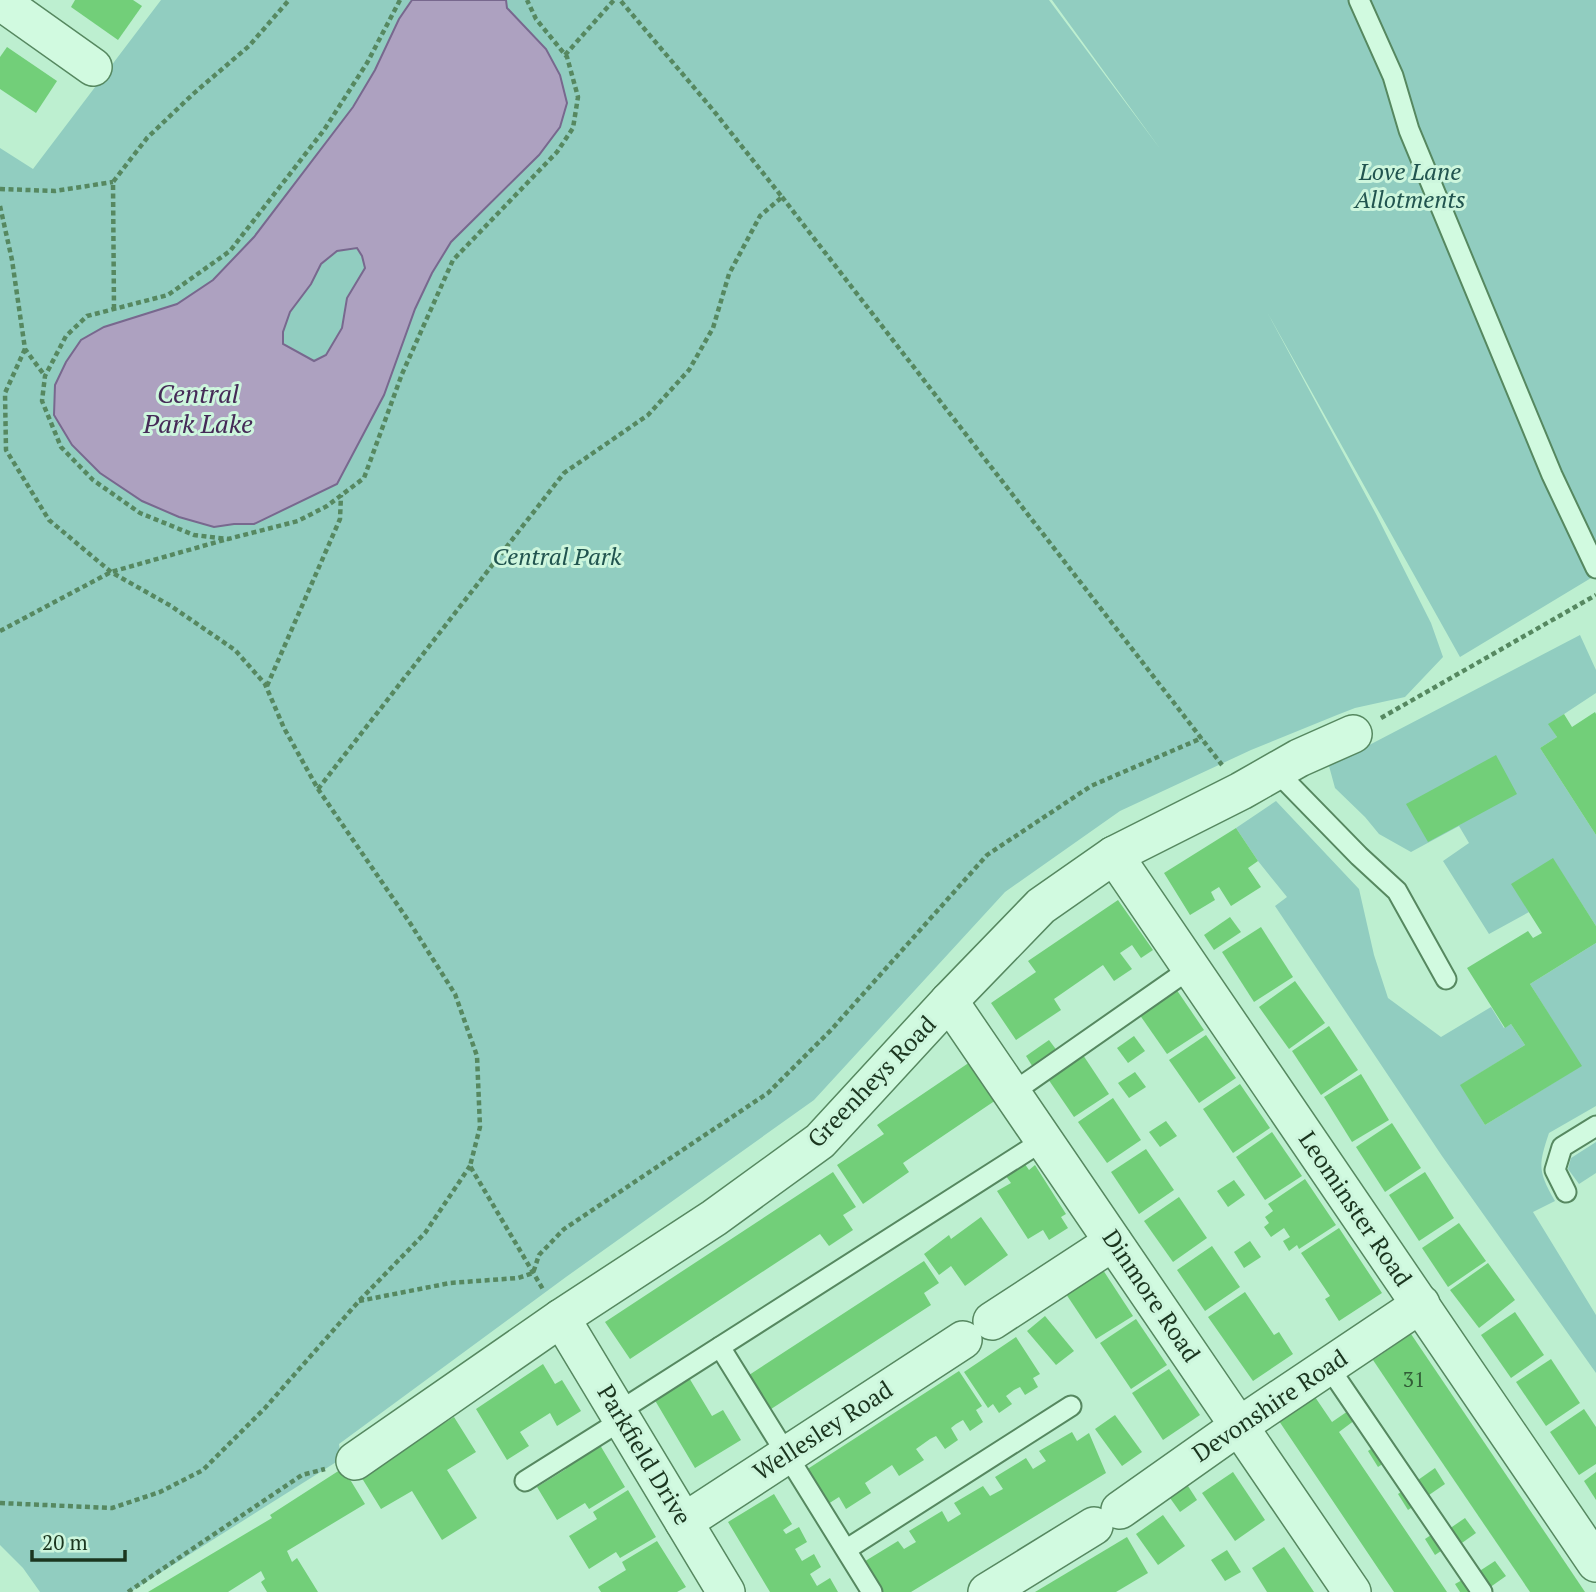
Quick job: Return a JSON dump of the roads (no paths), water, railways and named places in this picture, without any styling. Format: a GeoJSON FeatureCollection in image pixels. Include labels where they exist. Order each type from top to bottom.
{"type":"FeatureCollection","features":[{"type":"Feature","properties":{"kind":"street"},"geometry":{"type":"LineString","coordinates":[[0,1],[93,66]]}},
{"type":"Feature","properties":{"kind":"street","name":"Greenheys Road"},"geometry":{"type":"LineString","coordinates":[[355,1461],[561,1318],[714,1218],[820,1141],[1041,906],[1114,855],[1353,734]]}},
{"type":"Feature","properties":{"kind":"street","name":"Leominster Road"},"geometry":{"type":"LineString","coordinates":[[1114,855],[1596,1563]]}},
{"type":"Feature","properties":{"kind":"street","name":"Dinmore Road"},"geometry":{"type":"LineString","coordinates":[[949,1001],[1352,1592]]}},
{"type":"Feature","properties":{"kind":"street","name":"Wellesley Road"},"geometry":{"type":"LineString","coordinates":[[684,1522],[1113,1242]]}},
{"type":"Feature","properties":{"kind":"street","name":"Devonshire Road"},"geometry":{"type":"LineString","coordinates":[[987,1592],[1107,1518],[1421,1304]]}},
{"type":"Feature","properties":{"kind":"street","name":"Parkfield Drive"},"geometry":{"type":"LineString","coordinates":[[561,1318],[726,1592]]}},
{"type":"Feature","properties":{"kind":"lane"},"geometry":{"type":"LineString","coordinates":[[1359,0],[1394,76],[1409,130],[1552,475],[1596,568]]}},
{"type":"Feature","properties":{"kind":"lane"},"geometry":{"type":"LineString","coordinates":[[1276,771],[1397,891],[1446,979]]}},
{"type":"Feature","properties":{"kind":"lane"},"geometry":{"type":"LineString","coordinates":[[1012,1093],[1191,968]]}},
{"type":"Feature","properties":{"kind":"lane"},"geometry":{"type":"LineString","coordinates":[[1566,1192],[1555,1170],[1562,1147],[1596,1126]]}},
{"type":"Feature","properties":{"kind":"lane"},"geometry":{"type":"LineString","coordinates":[[525,1481],[720,1347],[1044,1140]]}},
{"type":"Feature","properties":{"kind":"lane"},"geometry":{"type":"LineString","coordinates":[[720,1347],[872,1592]]}},
{"type":"Feature","properties":{"kind":"lane"},"geometry":{"type":"LineString","coordinates":[[1328,1366],[1482,1592]]}},
{"type":"Feature","properties":{"kind":"lane"},"geometry":{"type":"LineString","coordinates":[[847,1549],[1071,1406]]}},
{"type":"Feature","properties":{"kind":"water","name":"Central Park Lake"},"geometry":{"type":"Polygon","coordinates":[[[412,0],[506,0],[507,8],[546,49],[560,75],[567,103],[560,127],[539,155],[451,242],[415,309],[384,395],[337,484],[254,524],[214,527],[179,517],[142,501],[100,473],[72,445],[54,415],[55,385],[66,362],[81,340],[104,327],[177,304],[213,280],[254,237],[353,107],[375,70],[399,19],[412,0]],[[357,248],[337,251],[321,264],[311,284],[290,312],[283,332],[283,344],[314,361],[326,355],[342,328],[347,298],[365,268],[357,248]]]}},
{"type":"Feature","properties":{"kind":"park label","name":"Love Lane Allotments"},"geometry":{"type":"Point","coordinates":[1410,186]}},
{"type":"Feature","properties":{"kind":"park label","name":"Central Park"},"geometry":{"type":"Point","coordinates":[557,557]}}]}
